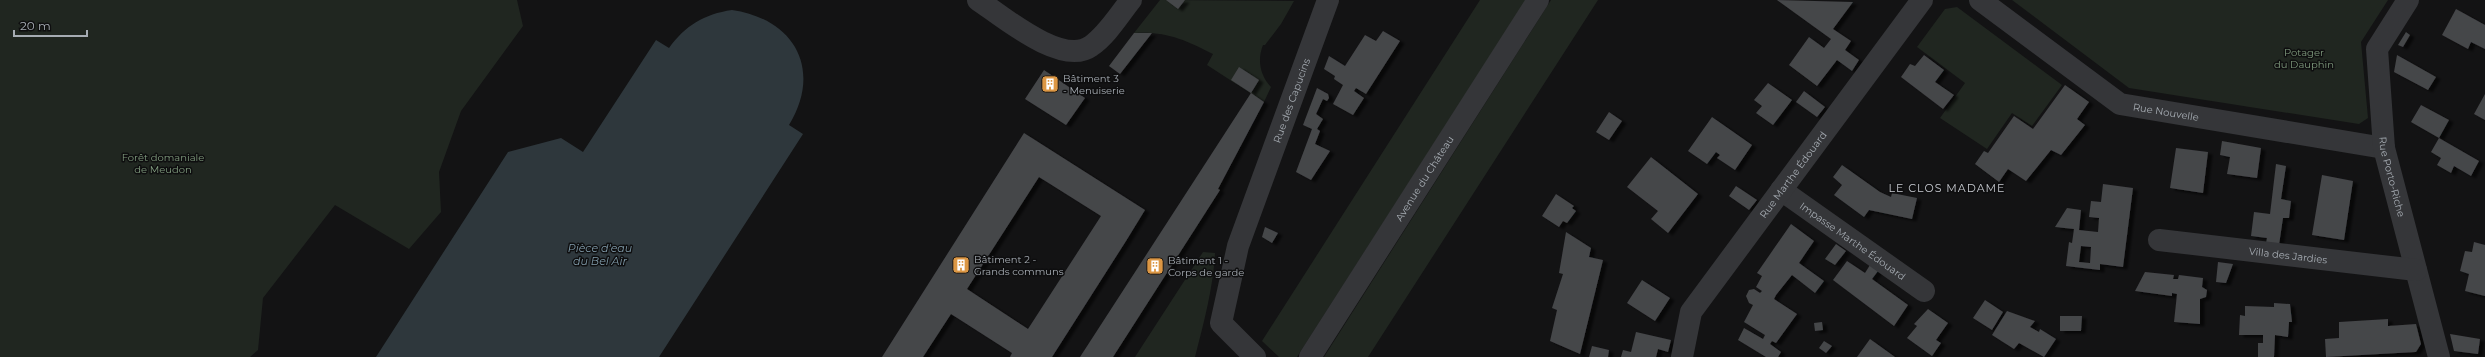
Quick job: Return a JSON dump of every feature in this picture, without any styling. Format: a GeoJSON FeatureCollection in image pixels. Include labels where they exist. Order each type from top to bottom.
{"type":"FeatureCollection","features":[{"type":"Feature","properties":{"kind":"street"},"geometry":{"type":"LineString","coordinates":[[978,0],[1054,47],[1076,52],[1090,47],[1113,24],[1131,0]]}},
{"type":"Feature","properties":{"kind":"street","name":"Rue des Capucins"},"geometry":{"type":"LineString","coordinates":[[1255,357],[1221,323],[1238,246],[1328,0]]}},
{"type":"Feature","properties":{"kind":"street","name":"Avenue du Château"},"geometry":{"type":"LineString","coordinates":[[1310,357],[1538,0]]}},
{"type":"Feature","properties":{"kind":"street","name":"Rue Marthe Édouard"},"geometry":{"type":"LineString","coordinates":[[1682,357],[1691,312],[1922,0]]}},
{"type":"Feature","properties":{"kind":"street","name":"Rue Nouvelle"},"geometry":{"type":"LineString","coordinates":[[1980,0],[2120,104],[2384,148]]}},
{"type":"Feature","properties":{"kind":"street","name":"Rue Porto-Riche"},"geometry":{"type":"LineString","coordinates":[[2408,0],[2377,49],[2384,148],[2439,357]]}},
{"type":"Feature","properties":{"kind":"street","name":"Impasse Marthe Édouard"},"geometry":{"type":"LineString","coordinates":[[1781,190],[1924,291]]}},
{"type":"Feature","properties":{"kind":"street","name":"Villa des Jardies"},"geometry":{"type":"LineString","coordinates":[[2159,240],[2416,270]]}},
{"type":"Feature","properties":{"kind":"green space","name":"Forêt domaniale de Meudon"},"geometry":{"type":"Polygon","coordinates":[[[0,0],[517,0],[523,26],[461,111],[439,172],[441,212],[409,249],[335,205],[263,298],[258,350],[250,357],[0,357],[0,0]]]}},
{"type":"Feature","properties":{"kind":"green space"},"geometry":{"type":"Polygon","coordinates":[[[1160,0],[1294,1],[1281,24],[1265,45],[1263,45],[1261,51],[1260,62],[1262,72],[1271,87],[1264,102],[1207,65],[1213,54],[1166,35],[1156,33],[1134,33],[1160,0]]]}},
{"type":"Feature","properties":{"kind":"green space"},"geometry":{"type":"Polygon","coordinates":[[[1480,0],[1526,0],[1297,357],[1279,357],[1262,341],[1480,0]]]}},
{"type":"Feature","properties":{"kind":"green space"},"geometry":{"type":"Polygon","coordinates":[[[1551,0],[1598,0],[1368,357],[1324,357],[1551,0]]]}},
{"type":"Feature","properties":{"kind":"green space","name":"Potager du Dauphin"},"geometry":{"type":"Polygon","coordinates":[[[2012,0],[2388,0],[2361,42],[2368,118],[2359,124],[2129,88],[2012,0]]]}},
{"type":"Feature","properties":{"kind":"green space"},"geometry":{"type":"Polygon","coordinates":[[[1957,7],[2062,85],[2032,126],[2012,113],[1987,149],[1940,118],[1965,83],[1917,47],[1945,9],[1957,7]]]}},
{"type":"Feature","properties":{"kind":"green space"},"geometry":{"type":"Polygon","coordinates":[[[1203,252],[1215,253],[1205,318],[1195,357],[1135,357],[1203,252]]]}},
{"type":"Feature","properties":{"kind":"water","name":"Pièce d'eau du Bel Air"},"geometry":{"type":"Polygon","coordinates":[[[732,10],[754,15],[772,24],[786,36],[796,50],[802,66],[803,85],[799,104],[789,125],[803,134],[659,357],[376,357],[508,152],[561,138],[583,152],[656,40],[669,48],[682,33],[696,22],[722,12],[732,10]]]}},
{"type":"Feature","properties":{"kind":"building"},"geometry":{"type":"Polygon","coordinates":[[[1166,0],[1185,0],[1178,9],[1166,0]]]}},
{"type":"Feature","properties":{"kind":"building"},"geometry":{"type":"Polygon","coordinates":[[[1777,0],[1853,2],[1833,29],[1851,41],[1845,50],[1859,60],[1852,71],[1837,60],[1817,86],[1789,65],[1809,37],[1824,48],[1831,39],[1777,0]]]}},
{"type":"Feature","properties":{"kind":"building"},"geometry":{"type":"Polygon","coordinates":[[[2456,9],[2485,25],[2485,49],[2471,42],[2468,49],[2442,35],[2456,9]]]}},
{"type":"Feature","properties":{"kind":"building"},"geometry":{"type":"Polygon","coordinates":[[[1383,31],[1400,41],[1366,94],[1356,88],[1354,91],[1364,98],[1353,115],[1333,104],[1343,85],[1334,79],[1335,76],[1324,69],[1329,56],[1345,66],[1365,35],[1376,41],[1383,31]]]}},
{"type":"Feature","properties":{"kind":"building"},"geometry":{"type":"Polygon","coordinates":[[[2406,32],[2410,35],[2403,47],[2398,45],[2406,32]]]}},
{"type":"Feature","properties":{"kind":"building"},"geometry":{"type":"Polygon","coordinates":[[[1134,33],[1152,33],[1120,74],[1109,66],[1134,33]]]}},
{"type":"Feature","properties":{"kind":"building"},"geometry":{"type":"Polygon","coordinates":[[[1924,55],[1944,70],[1935,82],[1954,95],[1943,109],[1901,77],[1910,64],[1915,66],[1924,55]]]}},
{"type":"Feature","properties":{"kind":"building"},"geometry":{"type":"Polygon","coordinates":[[[2397,55],[2436,77],[2428,90],[2394,72],[2397,55]]]}},
{"type":"Feature","properties":{"kind":"building"},"geometry":{"type":"Polygon","coordinates":[[[1239,67],[1259,80],[1251,93],[1231,80],[1239,67]]]}},
{"type":"Feature","properties":{"kind":"building","name":"Bâtiment 3 - Menuiserie"},"geometry":{"type":"Polygon","coordinates":[[[1044,70],[1085,98],[1066,125],[1025,99],[1044,70]]]}},
{"type":"Feature","properties":{"kind":"building"},"geometry":{"type":"Polygon","coordinates":[[[1768,83],[1792,100],[1773,125],[1756,113],[1762,106],[1754,100],[1768,83]]]}},
{"type":"Feature","properties":{"kind":"building"},"geometry":{"type":"Polygon","coordinates":[[[2065,85],[2089,102],[2077,119],[2085,125],[2061,155],[2051,150],[2026,181],[2008,169],[1999,182],[1975,164],[1984,151],[1988,153],[2014,116],[2033,129],[2065,85]]]}},
{"type":"Feature","properties":{"kind":"building"},"geometry":{"type":"Polygon","coordinates":[[[1317,88],[1328,94],[1329,98],[1327,101],[1323,99],[1316,114],[1323,119],[1317,129],[1320,131],[1315,144],[1330,151],[1311,180],[1296,172],[1312,129],[1303,125],[1317,88]]]}},
{"type":"Feature","properties":{"kind":"building"},"geometry":{"type":"Polygon","coordinates":[[[1804,91],[1825,107],[1817,117],[1796,102],[1804,91]]]}},
{"type":"Feature","properties":{"kind":"building","name":"Bâtiment 1 - Corps de garde"},"geometry":{"type":"Polygon","coordinates":[[[1251,93],[1264,102],[1218,189],[1220,190],[1113,357],[1080,357],[1251,93]]]}},
{"type":"Feature","properties":{"kind":"building"},"geometry":{"type":"Polygon","coordinates":[[[2485,94],[2485,120],[2474,114],[2485,94]]]}},
{"type":"Feature","properties":{"kind":"building"},"geometry":{"type":"Polygon","coordinates":[[[2421,105],[2449,120],[2439,138],[2411,122],[2421,105]]]}},
{"type":"Feature","properties":{"kind":"building"},"geometry":{"type":"Polygon","coordinates":[[[1609,112],[1622,121],[1609,140],[1596,132],[1609,112]]]}},
{"type":"Feature","properties":{"kind":"building"},"geometry":{"type":"Polygon","coordinates":[[[1712,117],[1752,145],[1735,170],[1717,158],[1720,155],[1716,152],[1707,164],[1688,151],[1712,117]]]}},
{"type":"Feature","properties":{"kind":"building","name":"Bâtiment 2 - Grands communs"},"geometry":{"type":"Polygon","coordinates":[[[1024,133],[1145,210],[1052,357],[1010,357],[1012,353],[951,314],[923,357],[882,357],[1024,133]],[[1039,177],[967,289],[1028,329],[1101,216],[1039,177]]]}},
{"type":"Feature","properties":{"kind":"building"},"geometry":{"type":"Polygon","coordinates":[[[2439,138],[2479,161],[2471,176],[2454,166],[2451,173],[2437,165],[2441,158],[2431,152],[2439,138]]]}},
{"type":"Feature","properties":{"kind":"building"},"geometry":{"type":"Polygon","coordinates":[[[2222,141],[2261,148],[2257,178],[2227,174],[2230,157],[2220,155],[2222,141]]]}},
{"type":"Feature","properties":{"kind":"building"},"geometry":{"type":"Polygon","coordinates":[[[2176,148],[2208,152],[2203,193],[2170,188],[2176,148]]]}},
{"type":"Feature","properties":{"kind":"building"},"geometry":{"type":"Polygon","coordinates":[[[1651,157],[1698,194],[1668,233],[1651,219],[1658,211],[1627,187],[1651,157]]]}},
{"type":"Feature","properties":{"kind":"building"},"geometry":{"type":"Polygon","coordinates":[[[2276,164],[2286,166],[2281,199],[2291,201],[2289,218],[2283,218],[2279,245],[2266,243],[2267,238],[2251,236],[2254,212],[2270,214],[2276,164]]]}},
{"type":"Feature","properties":{"kind":"building"},"geometry":{"type":"Polygon","coordinates":[[[1842,165],[1880,192],[1891,197],[1892,193],[1917,198],[1912,219],[1869,210],[1864,217],[1834,195],[1842,185],[1833,177],[1842,165]]]}},
{"type":"Feature","properties":{"kind":"building"},"geometry":{"type":"Polygon","coordinates":[[[2322,175],[2353,181],[2344,240],[2312,235],[2322,175]]]}},
{"type":"Feature","properties":{"kind":"building"},"geometry":{"type":"Polygon","coordinates":[[[2103,184],[2133,188],[2123,267],[2100,264],[2100,270],[2066,266],[2069,242],[2072,243],[2074,229],[2055,227],[2067,208],[2081,210],[2079,230],[2098,232],[2099,218],[2089,217],[2091,201],[2101,202],[2103,184]],[[2081,246],[2079,262],[2090,263],[2091,247],[2081,246]]]}},
{"type":"Feature","properties":{"kind":"building"},"geometry":{"type":"Polygon","coordinates":[[[1736,186],[1757,200],[1749,210],[1729,196],[1736,186]]]}},
{"type":"Feature","properties":{"kind":"building"},"geometry":{"type":"Polygon","coordinates":[[[1556,194],[1574,206],[1572,208],[1576,211],[1567,223],[1563,221],[1559,227],[1542,216],[1556,194]]]}},
{"type":"Feature","properties":{"kind":"building"},"geometry":{"type":"Polygon","coordinates":[[[1791,224],[1814,241],[1799,263],[1824,281],[1815,293],[1792,275],[1776,295],[1774,299],[1797,314],[1776,343],[1772,341],[1770,344],[1781,352],[1778,357],[1766,357],[1738,340],[1744,328],[1763,339],[1765,335],[1744,322],[1753,305],[1749,303],[1746,296],[1749,290],[1754,289],[1760,293],[1762,291],[1756,287],[1762,276],[1757,273],[1791,224]]]}},
{"type":"Feature","properties":{"kind":"building"},"geometry":{"type":"Polygon","coordinates":[[[1265,227],[1278,233],[1272,243],[1262,237],[1265,227]]]}},
{"type":"Feature","properties":{"kind":"building"},"geometry":{"type":"Polygon","coordinates":[[[1566,232],[1591,248],[1589,257],[1603,260],[1580,354],[1550,341],[1557,310],[1552,308],[1563,274],[1559,273],[1566,232]]]}},
{"type":"Feature","properties":{"kind":"building"},"geometry":{"type":"Polygon","coordinates":[[[2474,242],[2485,245],[2485,296],[2465,291],[2469,274],[2460,271],[2465,251],[2472,252],[2474,242]]]}},
{"type":"Feature","properties":{"kind":"building"},"geometry":{"type":"Polygon","coordinates":[[[1836,244],[1846,251],[1835,265],[1825,259],[1836,244]]]}},
{"type":"Feature","properties":{"kind":"building"},"geometry":{"type":"Polygon","coordinates":[[[1847,261],[1865,273],[1870,265],[1878,271],[1872,279],[1908,305],[1894,326],[1833,280],[1847,261]]]}},
{"type":"Feature","properties":{"kind":"building"},"geometry":{"type":"Polygon","coordinates":[[[2218,262],[2233,264],[2226,283],[2216,282],[2218,262]]]}},
{"type":"Feature","properties":{"kind":"building"},"geometry":{"type":"Polygon","coordinates":[[[2145,272],[2174,275],[2173,279],[2178,279],[2179,275],[2203,278],[2202,287],[2207,290],[2206,297],[2200,299],[2200,324],[2174,322],[2177,294],[2172,293],[2172,296],[2135,291],[2145,272]]]}},
{"type":"Feature","properties":{"kind":"building"},"geometry":{"type":"Polygon","coordinates":[[[1642,280],[1670,298],[1655,321],[1627,303],[1642,280]]]}},
{"type":"Feature","properties":{"kind":"building"},"geometry":{"type":"Polygon","coordinates":[[[1985,300],[2003,312],[1992,330],[1973,318],[1985,300]]]}},
{"type":"Feature","properties":{"kind":"building"},"geometry":{"type":"Polygon","coordinates":[[[2274,303],[2290,304],[2292,322],[2289,322],[2288,337],[2275,335],[2274,357],[2258,357],[2258,343],[2263,343],[2263,335],[2239,335],[2240,315],[2245,316],[2245,306],[2274,307],[2274,303]]]}},
{"type":"Feature","properties":{"kind":"building"},"geometry":{"type":"Polygon","coordinates":[[[1928,309],[1948,323],[1936,340],[1941,343],[1932,356],[1907,338],[1917,326],[1914,324],[1928,309]]]}},
{"type":"Feature","properties":{"kind":"building"},"geometry":{"type":"Polygon","coordinates":[[[2007,311],[2035,321],[2030,327],[2039,332],[2040,329],[2056,339],[2044,357],[2019,343],[2014,349],[1992,335],[2007,311]]]}},
{"type":"Feature","properties":{"kind":"building"},"geometry":{"type":"Polygon","coordinates":[[[2060,316],[2082,316],[2081,331],[2060,331],[2060,316]]]}},
{"type":"Feature","properties":{"kind":"building"},"geometry":{"type":"Polygon","coordinates":[[[2388,319],[2388,326],[2416,324],[2421,344],[2416,352],[2326,357],[2325,339],[2339,338],[2339,322],[2388,319]]]}},
{"type":"Feature","properties":{"kind":"building"},"geometry":{"type":"Polygon","coordinates":[[[1822,322],[1823,330],[1815,331],[1814,323],[1822,322]]]}},
{"type":"Feature","properties":{"kind":"building"},"geometry":{"type":"Polygon","coordinates":[[[1636,332],[1671,340],[1668,352],[1658,349],[1656,357],[1621,357],[1623,350],[1631,352],[1636,332]]]}},
{"type":"Feature","properties":{"kind":"building"},"geometry":{"type":"Polygon","coordinates":[[[2450,334],[2480,339],[2478,354],[2454,351],[2450,334]]]}},
{"type":"Feature","properties":{"kind":"building"},"geometry":{"type":"Polygon","coordinates":[[[1870,339],[1895,357],[1857,357],[1870,339]]]}},
{"type":"Feature","properties":{"kind":"building"},"geometry":{"type":"Polygon","coordinates":[[[1824,341],[1832,346],[1826,353],[1819,348],[1824,341]]]}},
{"type":"Feature","properties":{"kind":"building"},"geometry":{"type":"Polygon","coordinates":[[[1592,346],[1609,350],[1608,357],[1589,357],[1592,346]]]}},
{"type":"Feature","properties":{"kind":"place","name":"Bâtiment 3 - Menuiserie"},"geometry":{"type":"Point","coordinates":[1050,84]}},
{"type":"Feature","properties":{"kind":"place","name":"Bâtiment 2 - Grands communs"},"geometry":{"type":"Point","coordinates":[961,265]}},
{"type":"Feature","properties":{"kind":"place","name":"Bâtiment 1 - Corps de garde"},"geometry":{"type":"Point","coordinates":[1155,266]}},
{"type":"Feature","properties":{"kind":"district","name":"LE CLOS MADAME"},"geometry":{"type":"Point","coordinates":[1947,188]}}]}
